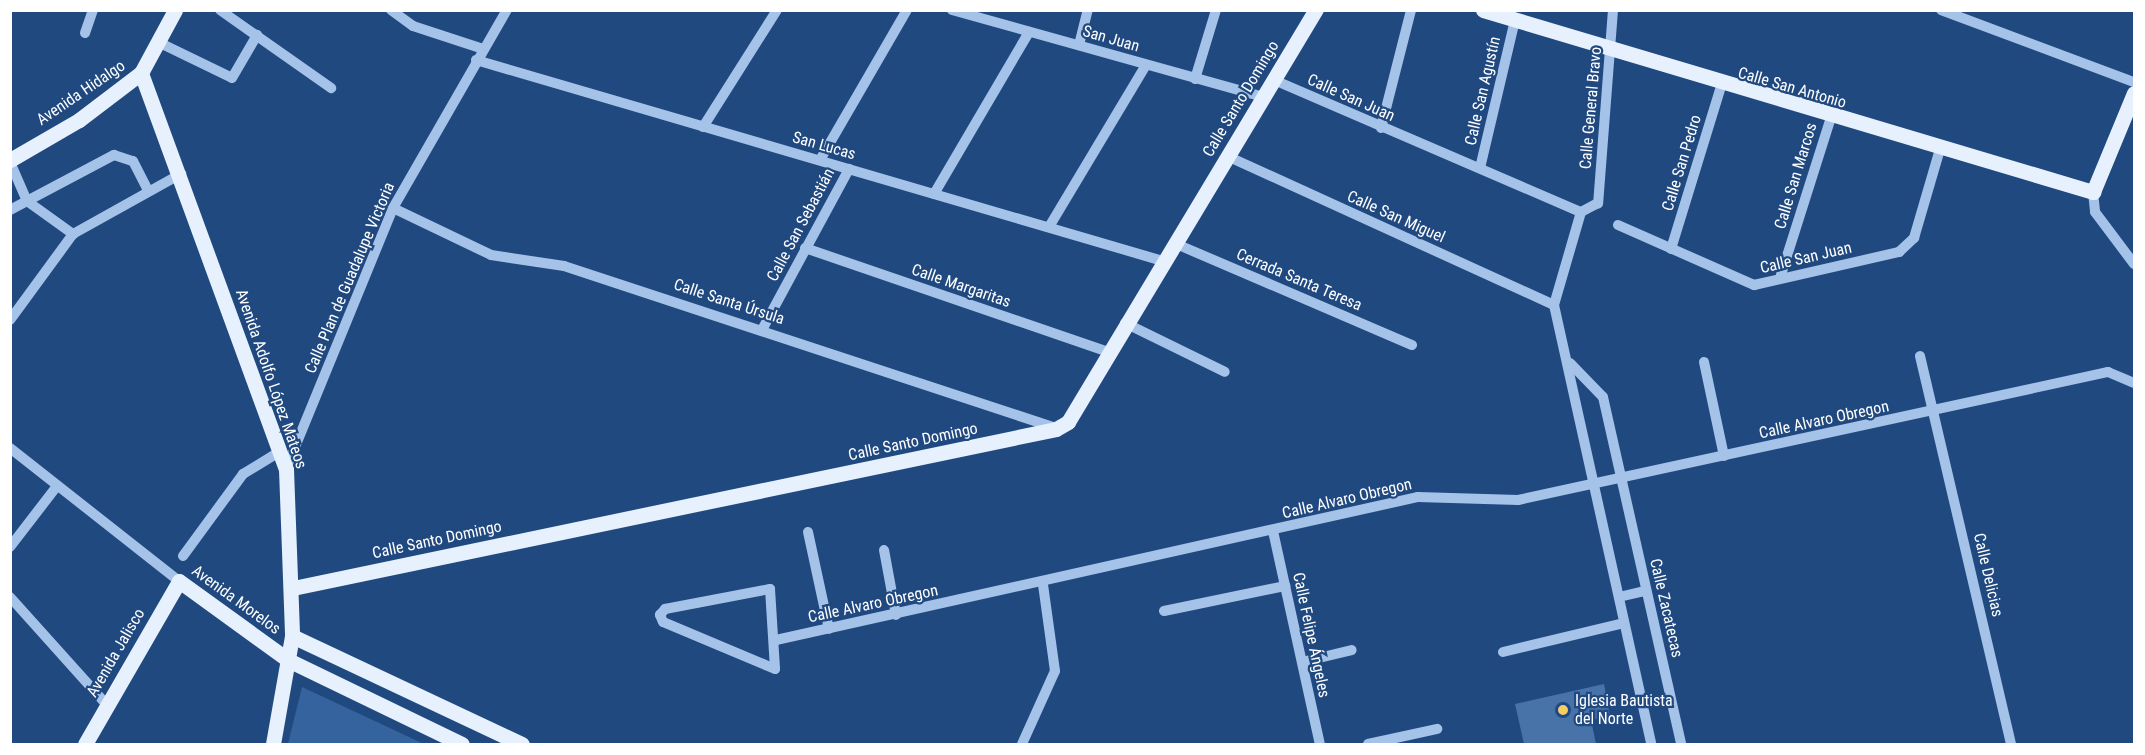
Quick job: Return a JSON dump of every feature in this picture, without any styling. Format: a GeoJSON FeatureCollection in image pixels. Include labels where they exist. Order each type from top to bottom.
{"type":"FeatureCollection","features":[{"type":"Feature","properties":{"kind":"main road"},"geometry":{"type":"LineString","coordinates":[[141,74],[175,10]]}},
{"type":"Feature","properties":{"kind":"main road","name":"Calle Santo Domingo"},"geometry":{"type":"LineString","coordinates":[[293,588],[1056,429],[1068,422],[1125,323],[1316,10]]}},
{"type":"Feature","properties":{"kind":"main road","name":"Calle San Antonio"},"geometry":{"type":"LineString","coordinates":[[1483,10],[1721,86],[2093,192]]}},
{"type":"Feature","properties":{"kind":"main road","name":"Avenida Hidalgo"},"geometry":{"type":"LineString","coordinates":[[10,161],[79,120],[141,74]]}},
{"type":"Feature","properties":{"kind":"main road","name":"Avenida Adolfo López Mateos"},"geometry":{"type":"LineString","coordinates":[[141,74],[181,174],[286,469],[293,588],[292,636],[273,744]]}},
{"type":"Feature","properties":{"kind":"main road"},"geometry":{"type":"LineString","coordinates":[[2093,192],[2134,93]]}},
{"type":"Feature","properties":{"kind":"main road","name":"Avenida Morelos"},"geometry":{"type":"LineString","coordinates":[[179,580],[288,660],[462,744]]}},
{"type":"Feature","properties":{"kind":"main road","name":"Avenida Jalisco"},"geometry":{"type":"LineString","coordinates":[[85,744],[179,580]]}},
{"type":"Feature","properties":{"kind":"main road","name":"Avenida Morelos"},"geometry":{"type":"LineString","coordinates":[[292,636],[522,744]]}},
{"type":"Feature","properties":{"kind":"street"},"geometry":{"type":"LineString","coordinates":[[85,33],[93,10]]}},
{"type":"Feature","properties":{"kind":"street"},"geometry":{"type":"LineString","coordinates":[[220,10],[330,88]]}},
{"type":"Feature","properties":{"kind":"street"},"geometry":{"type":"LineString","coordinates":[[391,10],[413,26],[483,49]]}},
{"type":"Feature","properties":{"kind":"street","name":"Calle Plan de Guadalupe Victoria"},"geometry":{"type":"LineString","coordinates":[[286,469],[393,208],[476,60],[507,10]]}},
{"type":"Feature","properties":{"kind":"street"},"geometry":{"type":"LineString","coordinates":[[704,127],[777,10]]}},
{"type":"Feature","properties":{"kind":"street"},"geometry":{"type":"LineString","coordinates":[[820,160],[907,10]]}},
{"type":"Feature","properties":{"kind":"street"},"geometry":{"type":"LineString","coordinates":[[1079,45],[1088,10]]}},
{"type":"Feature","properties":{"kind":"street"},"geometry":{"type":"LineString","coordinates":[[1195,79],[1216,10]]}},
{"type":"Feature","properties":{"kind":"street"},"geometry":{"type":"LineString","coordinates":[[1381,128],[1412,10]]}},
{"type":"Feature","properties":{"kind":"street","name":"Calle General Bravo"},"geometry":{"type":"LineString","coordinates":[[1581,212],[1597,207],[1613,10]]}},
{"type":"Feature","properties":{"kind":"street","name":"San Juan"},"geometry":{"type":"LineString","coordinates":[[955,11],[1263,97]]}},
{"type":"Feature","properties":{"kind":"street"},"geometry":{"type":"LineString","coordinates":[[1947,11],[2134,82]]}},
{"type":"Feature","properties":{"kind":"street","name":"Calle San Agustín"},"geometry":{"type":"LineString","coordinates":[[1480,168],[1515,20]]}},
{"type":"Feature","properties":{"kind":"street"},"geometry":{"type":"LineString","coordinates":[[934,194],[1029,32]]}},
{"type":"Feature","properties":{"kind":"street"},"geometry":{"type":"LineString","coordinates":[[159,42],[232,78],[257,35]]}},
{"type":"Feature","properties":{"kind":"street","name":"San Lucas"},"geometry":{"type":"LineString","coordinates":[[476,60],[1164,261]]}},
{"type":"Feature","properties":{"kind":"street"},"geometry":{"type":"LineString","coordinates":[[1049,227],[1146,65]]}},
{"type":"Feature","properties":{"kind":"street","name":"Calle San Juan"},"geometry":{"type":"LineString","coordinates":[[1274,80],[1381,128],[1581,212]]}},
{"type":"Feature","properties":{"kind":"street","name":"Calle San Pedro"},"geometry":{"type":"LineString","coordinates":[[1671,249],[1721,86]]}},
{"type":"Feature","properties":{"kind":"street","name":"Calle San Marcos"},"geometry":{"type":"LineString","coordinates":[[1780,278],[1831,117]]}},
{"type":"Feature","properties":{"kind":"street","name":"Calle San Juan"},"geometry":{"type":"LineString","coordinates":[[1618,225],[1744,282],[1780,278],[1907,247],[1940,149]]}},
{"type":"Feature","properties":{"kind":"street"},"geometry":{"type":"LineString","coordinates":[[10,210],[114,154],[133,161],[148,191]]}},
{"type":"Feature","properties":{"kind":"street","name":"Calle San Miguel"},"geometry":{"type":"LineString","coordinates":[[1227,156],[1554,305]]}},
{"type":"Feature","properties":{"kind":"street"},"geometry":{"type":"LineString","coordinates":[[10,161],[27,201],[73,234]]}},
{"type":"Feature","properties":{"kind":"street","name":"Calle San Sebastián"},"geometry":{"type":"LineString","coordinates":[[764,328],[849,169]]}},
{"type":"Feature","properties":{"kind":"street"},"geometry":{"type":"LineString","coordinates":[[10,320],[73,234],[181,174]]}},
{"type":"Feature","properties":{"kind":"street"},"geometry":{"type":"LineString","coordinates":[[2093,192],[2095,212],[2134,264]]}},
{"type":"Feature","properties":{"kind":"street","name":"Calle Santa Úrsula"},"geometry":{"type":"LineString","coordinates":[[393,208],[491,255],[564,266],[764,328],[1056,429]]}},
{"type":"Feature","properties":{"kind":"street"},"geometry":{"type":"LineString","coordinates":[[1581,212],[1554,305],[1570,363],[1651,744]]}},
{"type":"Feature","properties":{"kind":"street","name":"Cerrada Santa Teresa"},"geometry":{"type":"LineString","coordinates":[[1174,243],[1412,345]]}},
{"type":"Feature","properties":{"kind":"street","name":"Calle Margaritas"},"geometry":{"type":"LineString","coordinates":[[805,248],[1108,352]]}},
{"type":"Feature","properties":{"kind":"street"},"geometry":{"type":"LineString","coordinates":[[1125,323],[1225,372]]}},
{"type":"Feature","properties":{"kind":"street","name":"Calle Delicias"},"geometry":{"type":"LineString","coordinates":[[1920,356],[1936,412],[2011,744]]}},
{"type":"Feature","properties":{"kind":"street"},"geometry":{"type":"LineString","coordinates":[[1704,362],[1724,456]]}},
{"type":"Feature","properties":{"kind":"street","name":"Calle Zacatecas"},"geometry":{"type":"LineString","coordinates":[[1570,363],[1603,397],[1681,744]]}},
{"type":"Feature","properties":{"kind":"street","name":"Calle Alvaro Obregon"},"geometry":{"type":"LineString","coordinates":[[776,640],[1043,584],[1418,497],[1518,500],[1936,412],[2108,372],[2134,383]]}},
{"type":"Feature","properties":{"kind":"street","name":"Avenida Morelos"},"geometry":{"type":"LineString","coordinates":[[10,448],[179,580]]}},
{"type":"Feature","properties":{"kind":"street"},"geometry":{"type":"LineString","coordinates":[[183,556],[243,474],[279,452]]}},
{"type":"Feature","properties":{"kind":"street"},"geometry":{"type":"LineString","coordinates":[[10,547],[57,486]]}},
{"type":"Feature","properties":{"kind":"street","name":"Calle Felipe Ángeles"},"geometry":{"type":"LineString","coordinates":[[1273,531],[1320,744]]}},
{"type":"Feature","properties":{"kind":"street"},"geometry":{"type":"LineString","coordinates":[[808,532],[830,628]]}},
{"type":"Feature","properties":{"kind":"street"},"geometry":{"type":"LineString","coordinates":[[884,550],[896,615]]}},
{"type":"Feature","properties":{"kind":"street"},"geometry":{"type":"LineString","coordinates":[[1022,744],[1054,671],[1043,584]]}},
{"type":"Feature","properties":{"kind":"street"},"geometry":{"type":"LineString","coordinates":[[1164,611],[1285,586]]}},
{"type":"Feature","properties":{"kind":"street"},"geometry":{"type":"LineString","coordinates":[[770,589],[776,640],[777,664],[767,668],[663,622],[660,615],[665,609],[770,589]]}},
{"type":"Feature","properties":{"kind":"street"},"geometry":{"type":"LineString","coordinates":[[1619,597],[1646,591]]}},
{"type":"Feature","properties":{"kind":"street"},"geometry":{"type":"LineString","coordinates":[[10,597],[107,705]]}},
{"type":"Feature","properties":{"kind":"street"},"geometry":{"type":"LineString","coordinates":[[1503,652],[1624,623]]}},
{"type":"Feature","properties":{"kind":"street"},"geometry":{"type":"LineString","coordinates":[[1302,662],[1352,650]]}},
{"type":"Feature","properties":{"kind":"street"},"geometry":{"type":"LineString","coordinates":[[1368,744],[1437,729]]}},
{"type":"Feature","properties":{"kind":"shaded area"},"geometry":{"type":"Polygon","coordinates":[[[302,687],[424,744],[288,744],[302,687]]]}},
{"type":"Feature","properties":{"kind":"building","name":"Iglesia Bautista del Norte"},"geometry":{"type":"Polygon","coordinates":[[[1604,684],[1610,716],[1591,720],[1596,744],[1524,744],[1515,704],[1604,684]]]}},
{"type":"Feature","properties":{"kind":"place","name":"Iglesia Bautista del Norte"},"geometry":{"type":"Point","coordinates":[1563,710]}}]}
